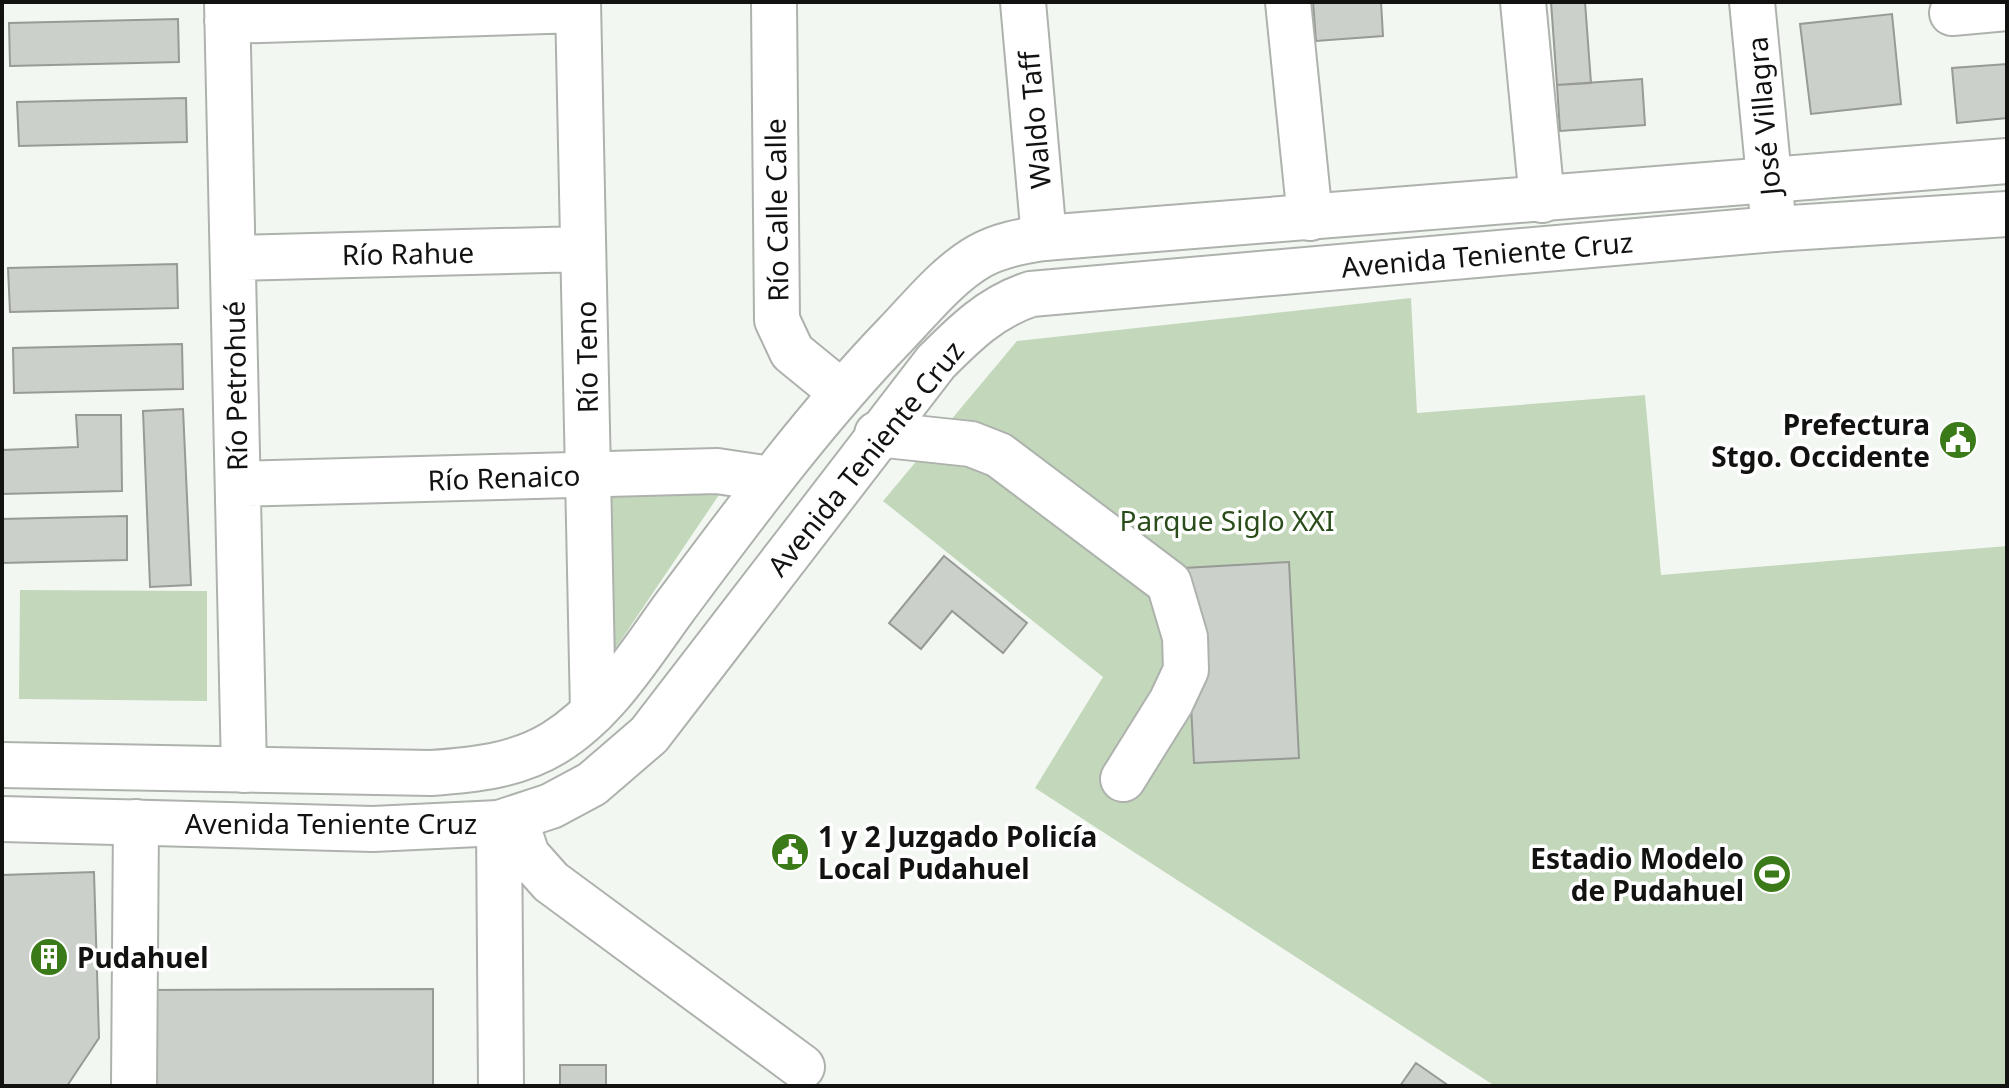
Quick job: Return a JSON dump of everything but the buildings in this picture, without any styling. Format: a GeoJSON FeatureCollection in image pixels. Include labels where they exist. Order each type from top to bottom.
{"type":"FeatureCollection","features":[{"type":"Feature","properties":{"kind":"main road","name":"Río Calle Calle"},"geometry":{"type":"LineString","coordinates":[[774,2],[777,320],[792,352],[841,392]]}},
{"type":"Feature","properties":{"kind":"main road","name":"Waldo Taff"},"geometry":{"type":"LineString","coordinates":[[1023,2],[1044,238]]}},
{"type":"Feature","properties":{"kind":"main road"},"geometry":{"type":"LineString","coordinates":[[1288,2],[1310,218]]}},
{"type":"Feature","properties":{"kind":"main road"},"geometry":{"type":"LineString","coordinates":[[1523,2],[1542,200]]}},
{"type":"Feature","properties":{"kind":"main road","name":"José Villagra"},"geometry":{"type":"LineString","coordinates":[[1752,2],[1774,229]]}},
{"type":"Feature","properties":{"kind":"main road"},"geometry":{"type":"LineString","coordinates":[[227,11],[578,6]]}},
{"type":"Feature","properties":{"kind":"main road","name":"Río Teno"},"geometry":{"type":"LineString","coordinates":[[578,6],[593,712]]}},
{"type":"Feature","properties":{"kind":"main road"},"geometry":{"type":"LineString","coordinates":[[1952,13],[2007,8]]}},
{"type":"Feature","properties":{"kind":"main road","name":"Río Petrohué"},"geometry":{"type":"LineString","coordinates":[[227,11],[244,770]]}},
{"type":"Feature","properties":{"kind":"main road","name":"Avenida Teniente Cruz"},"geometry":{"type":"LineString","coordinates":[[2,765],[431,773],[491,767],[538,752],[593,712],[770,479],[841,392],[961,269],[1001,246],[1044,238],[2007,161]]}},
{"type":"Feature","properties":{"kind":"main road","name":"Avenida Teniente Cruz"},"geometry":{"type":"LineString","coordinates":[[2,819],[373,829],[507,821],[561,801],[611,771],[649,735],[877,434],[936,362],[998,307],[1031,294],[1774,229],[2007,214]]}},
{"type":"Feature","properties":{"kind":"main road","name":"Río Rahue"},"geometry":{"type":"LineString","coordinates":[[233,258],[583,249]]}},
{"type":"Feature","properties":{"kind":"main road"},"geometry":{"type":"LineString","coordinates":[[877,434],[971,444],[999,455],[1169,583],[1185,637],[1186,670],[1171,702],[1123,779]]}},
{"type":"Feature","properties":{"kind":"main road","name":"Río Renaico"},"geometry":{"type":"LineString","coordinates":[[238,484],[717,471],[770,479]]}},
{"type":"Feature","properties":{"kind":"main road"},"geometry":{"type":"LineString","coordinates":[[657,631],[701,664]]}},
{"type":"Feature","properties":{"kind":"main road"},"geometry":{"type":"LineString","coordinates":[[507,821],[527,855],[551,882],[802,1067]]}},
{"type":"Feature","properties":{"kind":"main road"},"geometry":{"type":"LineString","coordinates":[[501,1086],[507,821]]}},
{"type":"Feature","properties":{"kind":"main road"},"geometry":{"type":"LineString","coordinates":[[134,1086],[136,822]]}},
{"type":"Feature","properties":{"kind":"green space","name":"Parque Siglo XXI"},"geometry":{"type":"Polygon","coordinates":[[[1411,298],[1417,413],[1645,395],[1661,575],[2007,546],[2007,1086],[1495,1086],[1035,788],[1103,677],[883,501],[1017,341],[1411,298]]]}},
{"type":"Feature","properties":{"kind":"green space"},"geometry":{"type":"Polygon","coordinates":[[[729,480],[607,661],[600,484],[729,480]]]}},
{"type":"Feature","properties":{"kind":"green space"},"geometry":{"type":"Polygon","coordinates":[[[20,590],[207,591],[207,701],[19,699],[20,590]]]}},
{"type":"Feature","properties":{"kind":"place","name":"Prefectura Stgo. Occidente"},"geometry":{"type":"Point","coordinates":[1958,440]}},
{"type":"Feature","properties":{"kind":"place","name":"1 y 2 Juzgado Policía Local Pudahuel"},"geometry":{"type":"Point","coordinates":[790,852]}},
{"type":"Feature","properties":{"kind":"place","name":"Estadio Modelo de Pudahuel"},"geometry":{"type":"Point","coordinates":[1772,874]}},
{"type":"Feature","properties":{"kind":"place","name":"Pudahuel"},"geometry":{"type":"Point","coordinates":[49,957]}}]}
